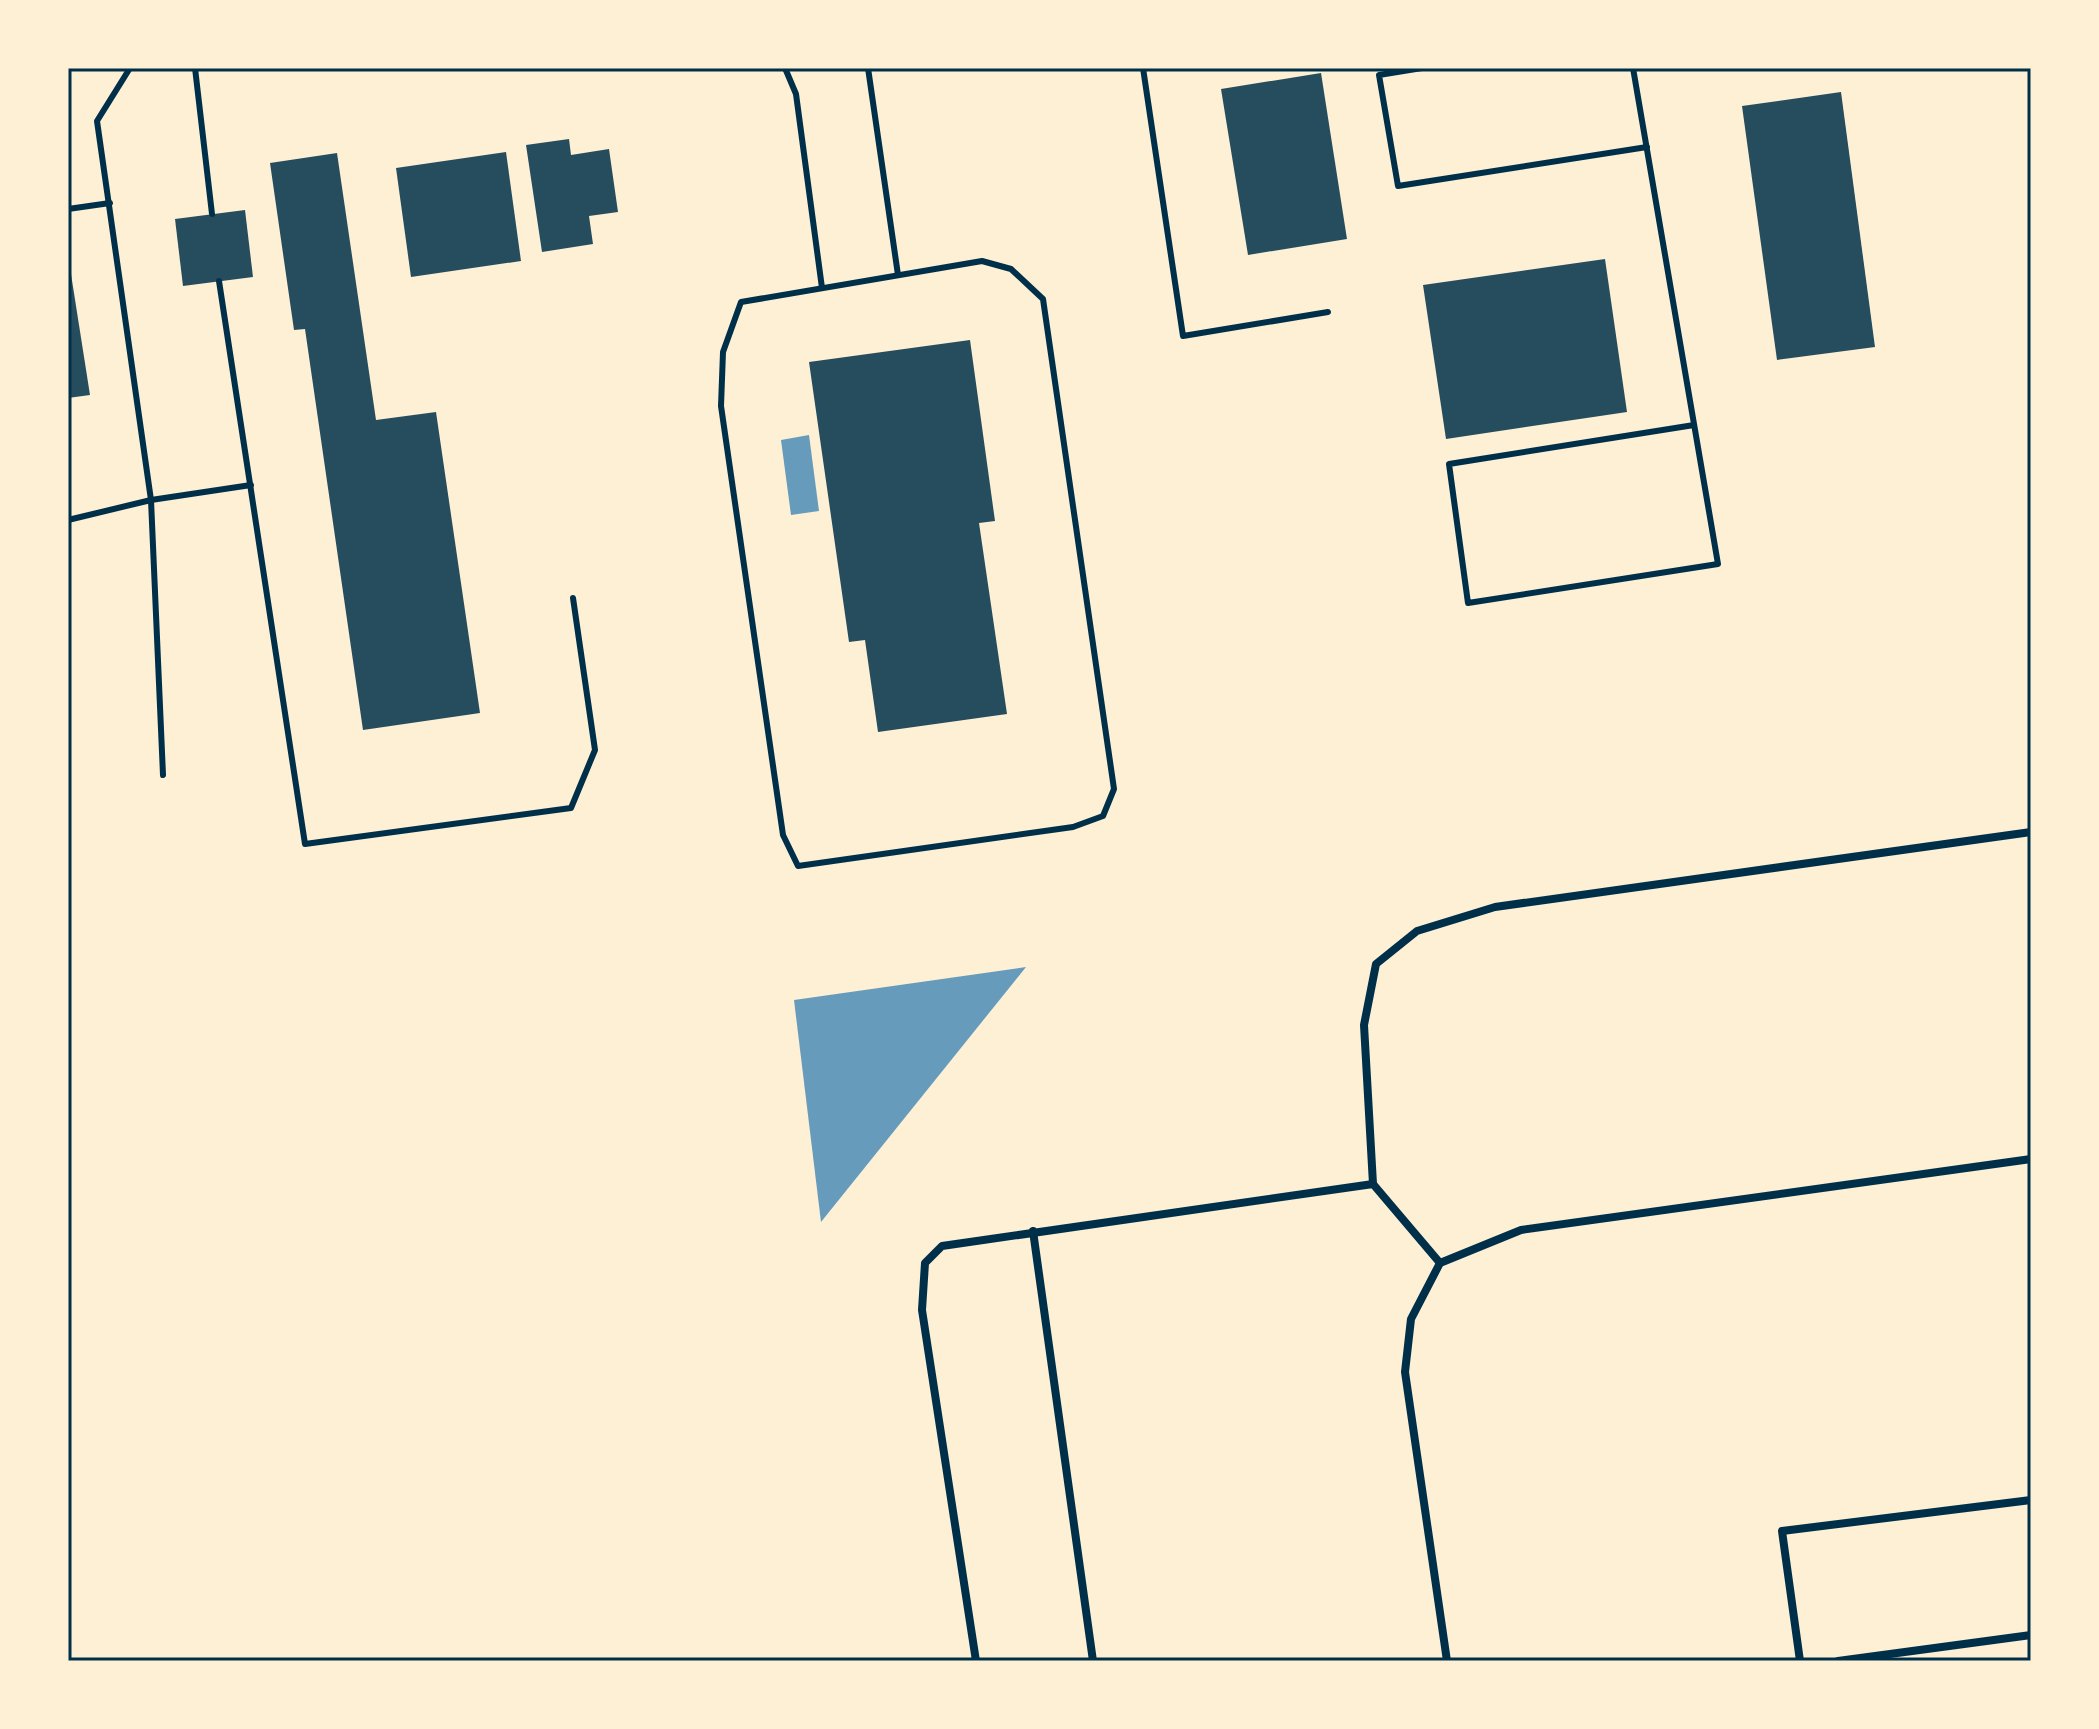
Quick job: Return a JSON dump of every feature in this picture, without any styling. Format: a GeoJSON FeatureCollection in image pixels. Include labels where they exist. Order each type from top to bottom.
{"type":"FeatureCollection","features":[{"type":"Feature","properties":{"kind":"street"},"geometry":{"type":"LineString","coordinates":[[1440,1263],[1373,1184],[1364,1025],[1376,964],[1417,931],[1495,907],[2031,832]]}},
{"type":"Feature","properties":{"kind":"street"},"geometry":{"type":"LineString","coordinates":[[1447,1661],[1405,1372],[1411,1319],[1440,1263],[1521,1230],[2031,1159]]}},
{"type":"Feature","properties":{"kind":"street"},"geometry":{"type":"LineString","coordinates":[[976,1661],[922,1310],[925,1263],[942,1246],[1373,1184]]}},
{"type":"Feature","properties":{"kind":"street"},"geometry":{"type":"LineString","coordinates":[[1033,1231],[1093,1661]]}},
{"type":"Feature","properties":{"kind":"street"},"geometry":{"type":"LineString","coordinates":[[1800,1661],[1782,1531],[2031,1500]]}},
{"type":"Feature","properties":{"kind":"street"},"geometry":{"type":"LineString","coordinates":[[1838,1661],[2031,1635]]}},
{"type":"Feature","properties":{"kind":"lane"},"geometry":{"type":"LineString","coordinates":[[130,68],[97,121],[151,500],[163,775]]}},
{"type":"Feature","properties":{"kind":"lane"},"geometry":{"type":"LineString","coordinates":[[195,68],[212,214]]}},
{"type":"Feature","properties":{"kind":"lane"},"geometry":{"type":"LineString","coordinates":[[785,68],[796,94],[822,288]]}},
{"type":"Feature","properties":{"kind":"lane"},"geometry":{"type":"LineString","coordinates":[[868,68],[898,275]]}},
{"type":"Feature","properties":{"kind":"lane"},"geometry":{"type":"LineString","coordinates":[[1143,68],[1183,336],[1328,312]]}},
{"type":"Feature","properties":{"kind":"lane"},"geometry":{"type":"LineString","coordinates":[[1422,68],[1379,75],[1398,186],[1647,147]]}},
{"type":"Feature","properties":{"kind":"lane"},"geometry":{"type":"LineString","coordinates":[[1633,68],[1718,564],[1468,603],[1449,464],[1694,425]]}},
{"type":"Feature","properties":{"kind":"lane"},"geometry":{"type":"LineString","coordinates":[[68,209],[110,203]]}},
{"type":"Feature","properties":{"kind":"lane"},"geometry":{"type":"LineString","coordinates":[[982,261],[1011,269],[1043,299],[1114,789],[1103,816],[1073,827],[798,866],[783,835],[774,774],[721,406],[723,352],[741,302],[822,288],[982,261]]}},
{"type":"Feature","properties":{"kind":"lane"},"geometry":{"type":"LineString","coordinates":[[219,281],[305,844],[571,808],[595,750],[573,598]]}},
{"type":"Feature","properties":{"kind":"lane"},"geometry":{"type":"LineString","coordinates":[[68,520],[151,500],[251,485]]}},
{"type":"Feature","properties":{"kind":"water"},"geometry":{"type":"Polygon","coordinates":[[[809,435],[819,511],[791,515],[781,440],[809,435]]]}},
{"type":"Feature","properties":{"kind":"water"},"geometry":{"type":"Polygon","coordinates":[[[1026,967],[821,1222],[794,1000],[1026,967]]]}},
{"type":"Feature","properties":{"kind":"building"},"geometry":{"type":"Polygon","coordinates":[[[1321,73],[1347,239],[1248,255],[1221,89],[1321,73]]]}},
{"type":"Feature","properties":{"kind":"building"},"geometry":{"type":"Polygon","coordinates":[[[1841,92],[1875,347],[1777,360],[1742,106],[1841,92]]]}},
{"type":"Feature","properties":{"kind":"building"},"geometry":{"type":"Polygon","coordinates":[[[569,139],[571,155],[609,149],[618,212],[589,216],[593,244],[542,252],[526,145],[569,139]]]}},
{"type":"Feature","properties":{"kind":"building"},"geometry":{"type":"Polygon","coordinates":[[[506,152],[521,261],[411,277],[396,168],[506,152]]]}},
{"type":"Feature","properties":{"kind":"building"},"geometry":{"type":"Polygon","coordinates":[[[337,153],[376,420],[436,412],[480,713],[363,730],[305,329],[294,330],[270,163],[337,153]]]}},
{"type":"Feature","properties":{"kind":"building"},"geometry":{"type":"Polygon","coordinates":[[[245,210],[253,277],[183,286],[175,219],[245,210]]]}},
{"type":"Feature","properties":{"kind":"building"},"geometry":{"type":"Polygon","coordinates":[[[68,255],[90,395],[68,398],[68,255]]]}},
{"type":"Feature","properties":{"kind":"building"},"geometry":{"type":"Polygon","coordinates":[[[1605,259],[1627,412],[1446,439],[1423,285],[1605,259]]]}},
{"type":"Feature","properties":{"kind":"building"},"geometry":{"type":"Polygon","coordinates":[[[970,340],[995,521],[979,523],[1007,714],[878,732],[865,640],[849,642],[809,362],[970,340]]]}}]}
